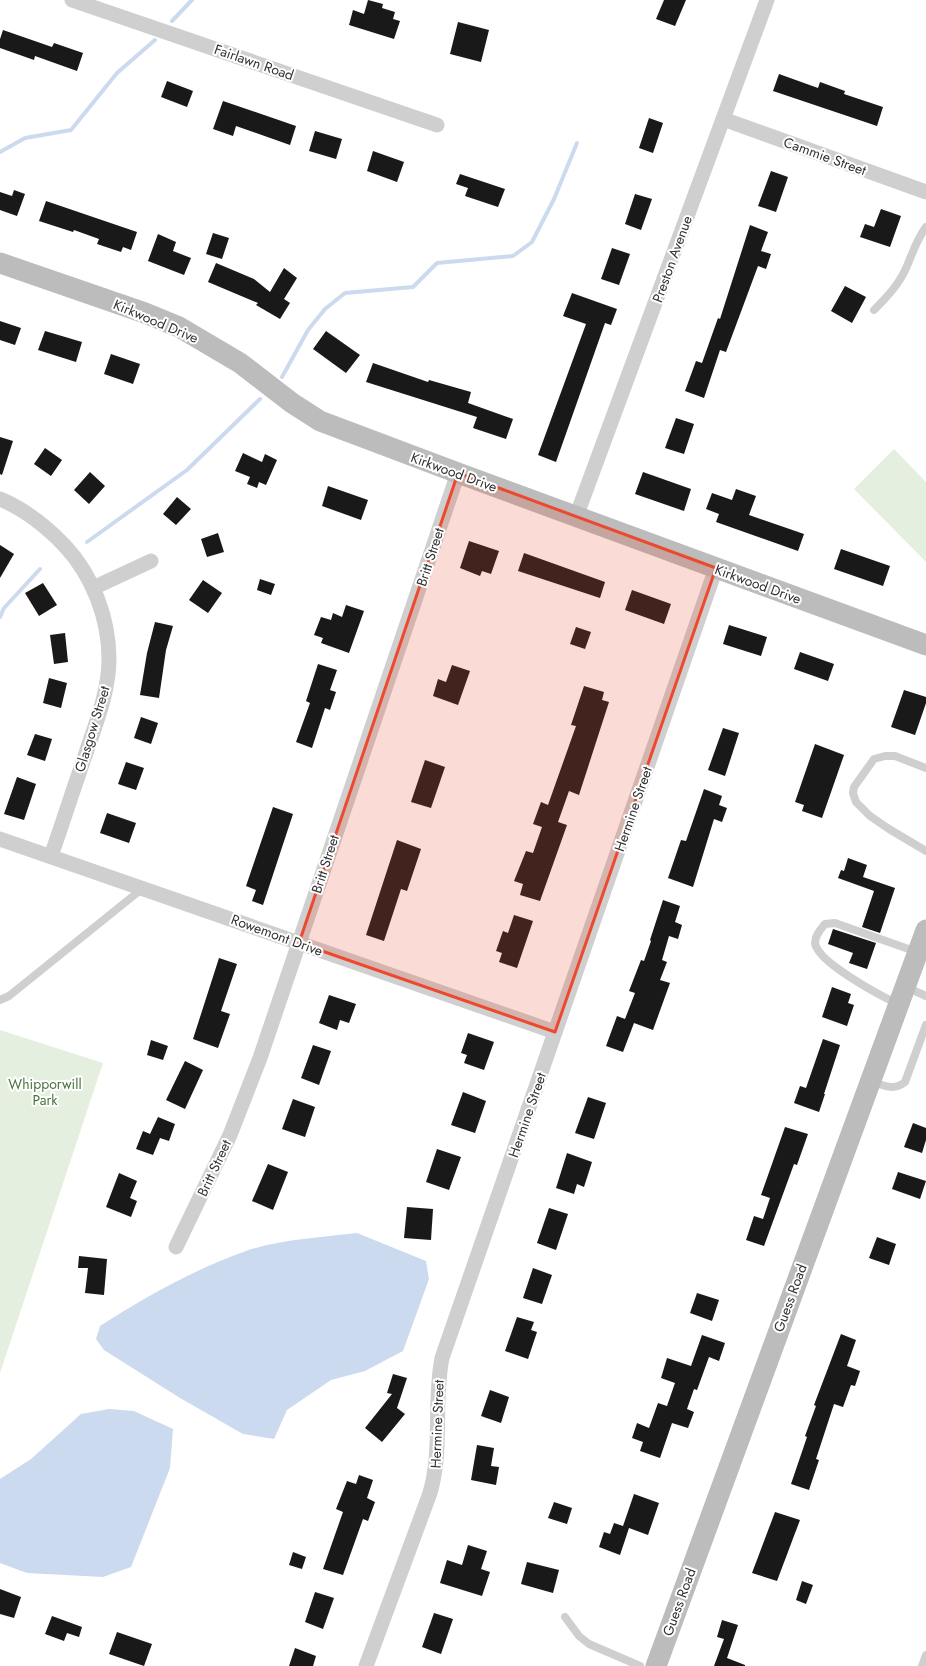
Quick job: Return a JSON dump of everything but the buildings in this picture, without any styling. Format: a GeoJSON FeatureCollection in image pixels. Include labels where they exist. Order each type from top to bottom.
{"type":"FeatureCollection","features":[{"type":"Feature","properties":{"kind":"street","name":"Fairlawn Road"},"geometry":{"type":"LineString","coordinates":[[72,0],[436,125]]}},
{"type":"Feature","properties":{"kind":"street","name":"Preston Avenue"},"geometry":{"type":"LineString","coordinates":[[576,517],[767,0]]}},
{"type":"Feature","properties":{"kind":"street","name":"Cammie Street"},"geometry":{"type":"LineString","coordinates":[[723,119],[926,192]]}},
{"type":"Feature","properties":{"kind":"street","name":"Kirkwood Drive"},"geometry":{"type":"LineString","coordinates":[[0,263],[145,313],[179,327],[240,363],[292,403],[320,421],[926,646]]}},
{"type":"Feature","properties":{"kind":"street","name":"Britt Street"},"geometry":{"type":"LineString","coordinates":[[176,1247],[230,1135],[260,1058],[458,473]]}},
{"type":"Feature","properties":{"kind":"street","name":"Glasgow Street"},"geometry":{"type":"LineString","coordinates":[[0,499],[26,511],[50,530],[73,554],[93,588],[100,605],[104,622],[109,659],[100,713],[51,856]]}},
{"type":"Feature","properties":{"kind":"street"},"geometry":{"type":"LineString","coordinates":[[93,588],[151,561]]}},
{"type":"Feature","properties":{"kind":"street","name":"Hermine Street"},"geometry":{"type":"LineString","coordinates":[[366,1666],[436,1473],[438,1401],[442,1358],[716,568]]}},
{"type":"Feature","properties":{"kind":"street","name":"Rowemont Drive"},"geometry":{"type":"LineString","coordinates":[[0,839],[555,1032]]}},
{"type":"Feature","properties":{"kind":"street","name":"Guess Road"},"geometry":{"type":"LineString","coordinates":[[656,1666],[926,930]]}},
{"type":"Feature","properties":{"kind":"lane"},"geometry":{"type":"LineString","coordinates":[[874,310],[893,291],[908,265],[918,239],[926,226]]}},
{"type":"Feature","properties":{"kind":"lane"},"geometry":{"type":"LineString","coordinates":[[926,768],[895,756],[885,756],[874,759],[854,788],[853,793],[856,802],[870,816],[889,830],[926,851]]}},
{"type":"Feature","properties":{"kind":"lane"},"geometry":{"type":"LineString","coordinates":[[0,1000],[9,996],[143,888]]}},
{"type":"Feature","properties":{"kind":"lane"},"geometry":{"type":"LineString","coordinates":[[918,952],[835,923],[825,924],[817,934],[815,942],[818,952],[828,962],[877,995],[926,996]]}},
{"type":"Feature","properties":{"kind":"lane"},"geometry":{"type":"LineString","coordinates":[[871,1081],[891,1088],[900,1086],[905,1082],[926,1026]]}},
{"type":"Feature","properties":{"kind":"lane"},"geometry":{"type":"LineString","coordinates":[[565,1617],[579,1636],[589,1644],[640,1666]]}},
{"type":"Feature","properties":{"kind":"highlighted area"},"geometry":{"type":"Polygon","coordinates":[[[458,473],[716,568],[555,1032],[299,943],[458,473]]]}},
{"type":"Feature","properties":{"kind":"green space"},"geometry":{"type":"Polygon","coordinates":[[[894,449],[926,482],[926,562],[854,489],[894,449]]]}},
{"type":"Feature","properties":{"kind":"green space","name":"Whipporwill Park"},"geometry":{"type":"Polygon","coordinates":[[[0,1030],[103,1063],[0,1373],[0,1030]]]}},
{"type":"Feature","properties":{"kind":"water"},"geometry":{"type":"Polygon","coordinates":[[[357,1233],[426,1261],[429,1279],[403,1351],[365,1371],[331,1380],[287,1410],[274,1439],[243,1434],[180,1398],[104,1350],[96,1339],[100,1326],[117,1315],[171,1284],[227,1258],[258,1247],[272,1244],[300,1239],[357,1233]]]}},
{"type":"Feature","properties":{"kind":"water"},"geometry":{"type":"Polygon","coordinates":[[[109,1409],[134,1411],[173,1429],[170,1468],[131,1567],[103,1577],[27,1573],[0,1563],[0,1479],[31,1459],[81,1414],[109,1409]]]}},
{"type":"Feature","properties":{"kind":"waterway"},"geometry":{"type":"LineString","coordinates":[[172,21],[192,0]]}},
{"type":"Feature","properties":{"kind":"waterway"},"geometry":{"type":"LineString","coordinates":[[0,152],[25,138],[71,130],[117,73],[155,40]]}},
{"type":"Feature","properties":{"kind":"waterway"},"geometry":{"type":"LineString","coordinates":[[282,377],[308,330],[325,309],[345,293],[413,287],[437,263],[513,256],[532,242],[554,199],[577,143]]}},
{"type":"Feature","properties":{"kind":"waterway"},"geometry":{"type":"LineString","coordinates":[[87,542],[187,470],[260,399]]}},
{"type":"Feature","properties":{"kind":"waterway"},"geometry":{"type":"LineString","coordinates":[[0,617],[4,608],[40,569]]}}]}
